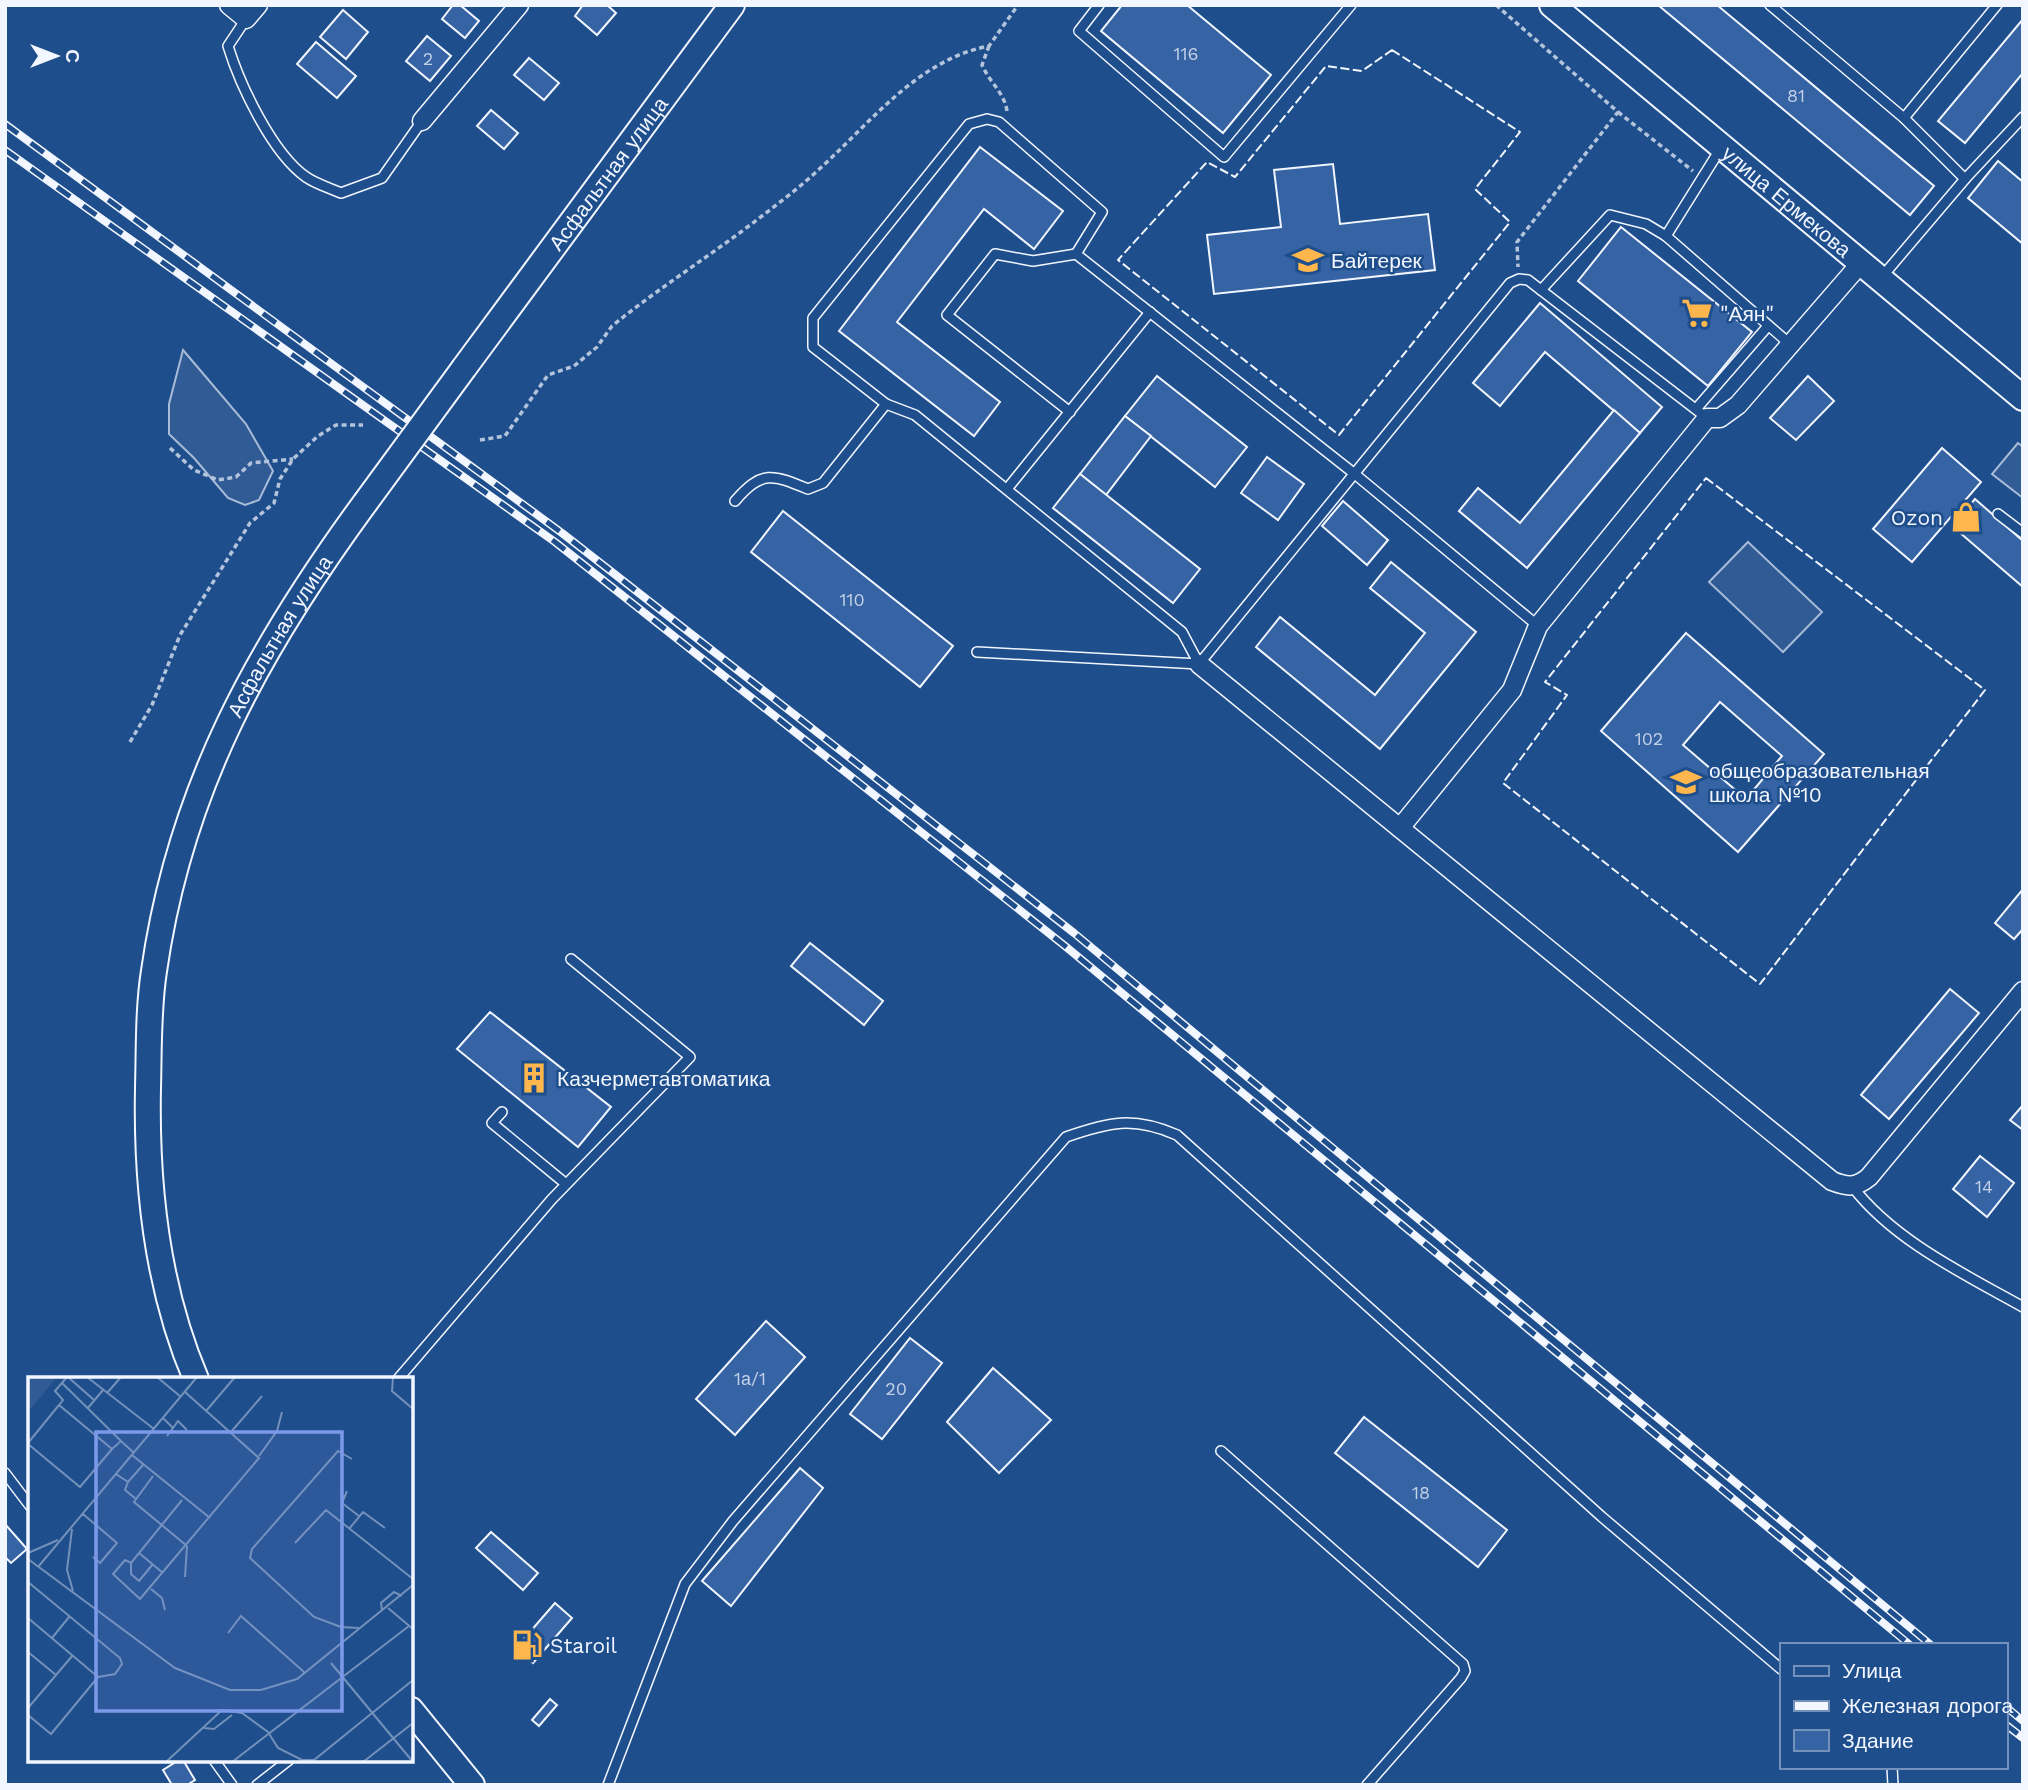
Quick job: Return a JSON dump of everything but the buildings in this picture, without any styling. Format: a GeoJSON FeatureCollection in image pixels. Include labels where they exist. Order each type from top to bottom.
{"type":"FeatureCollection","features":[{"type":"Feature","properties":{"kind":"main road","name":"Асфальтная улица"},"geometry":{"type":"LineString","coordinates":[[195,1377],[169,1298],[146,1152],[153,973],[169,892],[190,816],[218,743],[263,654],[312,575],[732,5]]}},
{"type":"Feature","properties":{"kind":"main road","name":"улица Ермекова"},"geometry":{"type":"LineString","coordinates":[[1552,5],[2023,398]]}},
{"type":"Feature","properties":{"kind":"main road"},"geometry":{"type":"LineString","coordinates":[[413,1712],[472,1785]]}},
{"type":"Feature","properties":{"kind":"street"},"geometry":{"type":"LineString","coordinates":[[229,5],[252,12]]}},
{"type":"Feature","properties":{"kind":"street"},"geometry":{"type":"LineString","coordinates":[[422,121],[519,5]]}},
{"type":"Feature","properties":{"kind":"street"},"geometry":{"type":"LineString","coordinates":[[1400,828],[1512,690],[1538,626],[1701,414],[1720,418],[1738,405],[1861,263]]}},
{"type":"Feature","properties":{"kind":"street"},"geometry":{"type":"LineString","coordinates":[[1199,664],[1832,1181],[1853,1186],[1869,1177],[2023,991]]}},
{"type":"Feature","properties":{"kind":"lane"},"geometry":{"type":"LineString","coordinates":[[1099,5],[1079,31],[1224,157],[1351,5]]}},
{"type":"Feature","properties":{"kind":"lane"},"geometry":{"type":"LineString","coordinates":[[1770,5],[1904,118],[1965,179]]}},
{"type":"Feature","properties":{"kind":"lane"},"geometry":{"type":"LineString","coordinates":[[1904,118],[1997,5]]}},
{"type":"Feature","properties":{"kind":"lane"},"geometry":{"type":"LineString","coordinates":[[252,12],[228,46],[239,81],[271,138],[306,177],[341,192],[383,178],[422,121]]}},
{"type":"Feature","properties":{"kind":"lane"},"geometry":{"type":"LineString","coordinates":[[1881,279],[1965,179],[2023,117]]}},
{"type":"Feature","properties":{"kind":"lane"},"geometry":{"type":"LineString","coordinates":[[1076,254],[1102,212],[999,122],[987,119],[969,124],[813,318],[813,347],[886,404],[915,415],[1182,632],[1199,664]]}},
{"type":"Feature","properties":{"kind":"lane"},"geometry":{"type":"LineString","coordinates":[[1666,236],[1722,147]]}},
{"type":"Feature","properties":{"kind":"lane"},"geometry":{"type":"LineString","coordinates":[[1541,290],[1610,215],[1646,224],[1666,236],[1791,345]]}},
{"type":"Feature","properties":{"kind":"lane"},"geometry":{"type":"LineString","coordinates":[[1070,412],[947,315],[995,254],[1033,261],[1076,254],[1356,475],[1538,626]]}},
{"type":"Feature","properties":{"kind":"lane"},"geometry":{"type":"LineString","coordinates":[[1199,664],[1356,475],[1510,283],[1519,279],[1528,280],[1701,414],[1768,326]]}},
{"type":"Feature","properties":{"kind":"lane"},"geometry":{"type":"LineString","coordinates":[[1007,489],[1150,312]]}},
{"type":"Feature","properties":{"kind":"lane"},"geometry":{"type":"LineString","coordinates":[[735,501],[751,483],[774,475],[808,489],[823,483],[886,404]]}},
{"type":"Feature","properties":{"kind":"lane"},"geometry":{"type":"LineString","coordinates":[[1998,514],[2023,533]]}},
{"type":"Feature","properties":{"kind":"lane"},"geometry":{"type":"LineString","coordinates":[[977,652],[1199,664]]}},
{"type":"Feature","properties":{"kind":"lane"},"geometry":{"type":"LineString","coordinates":[[400,1377],[566,1184],[690,1057],[571,959]]}},
{"type":"Feature","properties":{"kind":"lane"},"geometry":{"type":"LineString","coordinates":[[502,1112],[492,1123],[566,1184]]}},
{"type":"Feature","properties":{"kind":"lane"},"geometry":{"type":"LineString","coordinates":[[608,1785],[685,1584],[733,1521],[1066,1138],[1110,1122],[1152,1124],[1177,1135],[1602,1517],[1780,1668]]}},
{"type":"Feature","properties":{"kind":"lane"},"geometry":{"type":"LineString","coordinates":[[1853,1186],[1885,1220],[1932,1254],[2023,1307]]}},
{"type":"Feature","properties":{"kind":"lane"},"geometry":{"type":"LineString","coordinates":[[1221,1451],[1463,1664],[1465,1671],[1461,1678],[1367,1785]]}},
{"type":"Feature","properties":{"kind":"lane"},"geometry":{"type":"LineString","coordinates":[[5,1473],[28,1503]]}},
{"type":"Feature","properties":{"kind":"lane"},"geometry":{"type":"LineString","coordinates":[[215,1762],[232,1785]]}},
{"type":"Feature","properties":{"kind":"lane"},"geometry":{"type":"LineString","coordinates":[[257,1785],[286,1762]]}},
{"type":"Feature","properties":{"kind":"path"},"geometry":{"type":"LineString","coordinates":[[1009,130],[1004,96],[990,83],[982,65],[989,46],[1018,5]]}},
{"type":"Feature","properties":{"kind":"path"},"geometry":{"type":"LineString","coordinates":[[1496,5],[1618,111],[1702,178]]}},
{"type":"Feature","properties":{"kind":"path"},"geometry":{"type":"LineString","coordinates":[[480,440],[505,436],[548,375],[574,366],[597,347],[620,319],[761,216],[816,172],[905,89],[937,66],[967,50],[989,46]]}},
{"type":"Feature","properties":{"kind":"path"},"geometry":{"type":"LineString","coordinates":[[1519,279],[1517,242],[1618,111]]}},
{"type":"Feature","properties":{"kind":"path"},"geometry":{"type":"LineString","coordinates":[[130,742],[152,705],[180,635],[250,523],[274,503],[280,479],[292,459],[318,436],[336,425],[363,425]]}},
{"type":"Feature","properties":{"kind":"path"},"geometry":{"type":"LineString","coordinates":[[170,448],[194,470],[218,480],[236,477],[251,463],[292,459]]}},
{"type":"Feature","properties":{"kind":"shaded area"},"geometry":{"type":"Polygon","coordinates":[[[183,350],[246,424],[273,471],[259,500],[245,505],[228,498],[194,458],[169,434],[169,404],[183,350]]]}},
{"type":"Feature","properties":{"kind":"shaded area"},"geometry":{"type":"Polygon","coordinates":[[[2018,443],[2023,447],[2023,498],[1992,474],[2018,443]]]}},
{"type":"Feature","properties":{"kind":"shaded area"},"geometry":{"type":"Polygon","coordinates":[[[1748,542],[1822,612],[1783,652],[1709,582],[1748,542]]]}},
{"type":"Feature","properties":{"kind":"railway"},"geometry":{"type":"LineString","coordinates":[[5,124],[562,533],[1074,933],[1929,1643]]}},
{"type":"Feature","properties":{"kind":"railway"},"geometry":{"type":"LineString","coordinates":[[5,150],[555,542],[1065,946],[1908,1643]]}},
{"type":"Feature","properties":{"kind":"railway"},"geometry":{"type":"LineString","coordinates":[[2007,1708],[2023,1721]]}},
{"type":"Feature","properties":{"kind":"railway"},"geometry":{"type":"LineString","coordinates":[[2007,1726],[2023,1738]]}},
{"type":"Feature","properties":{"kind":"fence"},"geometry":{"type":"LineString","coordinates":[[1392,50],[1520,132],[1475,189],[1510,222],[1339,435],[1118,260],[1207,162],[1235,177],[1326,66],[1362,71],[1392,50]]}},
{"type":"Feature","properties":{"kind":"fence"},"geometry":{"type":"LineString","coordinates":[[1706,478],[1985,690],[1760,984],[1503,783],[1567,695],[1545,682],[1706,478]]}},
{"type":"Feature","properties":{"kind":"place","name":"Байтерек"},"geometry":{"type":"Point","coordinates":[1308,260]}},
{"type":"Feature","properties":{"kind":"place","name":"\"Аян\""},"geometry":{"type":"Point","coordinates":[1697,313]}},
{"type":"Feature","properties":{"kind":"place","name":"Ozon"},"geometry":{"type":"Point","coordinates":[1966,517]}},
{"type":"Feature","properties":{"kind":"place","name":"общеобразовательная школа №10"},"geometry":{"type":"Point","coordinates":[1686,782]}},
{"type":"Feature","properties":{"kind":"place","name":"Казчерметавтоматика"},"geometry":{"type":"Point","coordinates":[534,1078]}},
{"type":"Feature","properties":{"kind":"place","name":"Staroil"},"geometry":{"type":"Point","coordinates":[527,1645]}}]}
